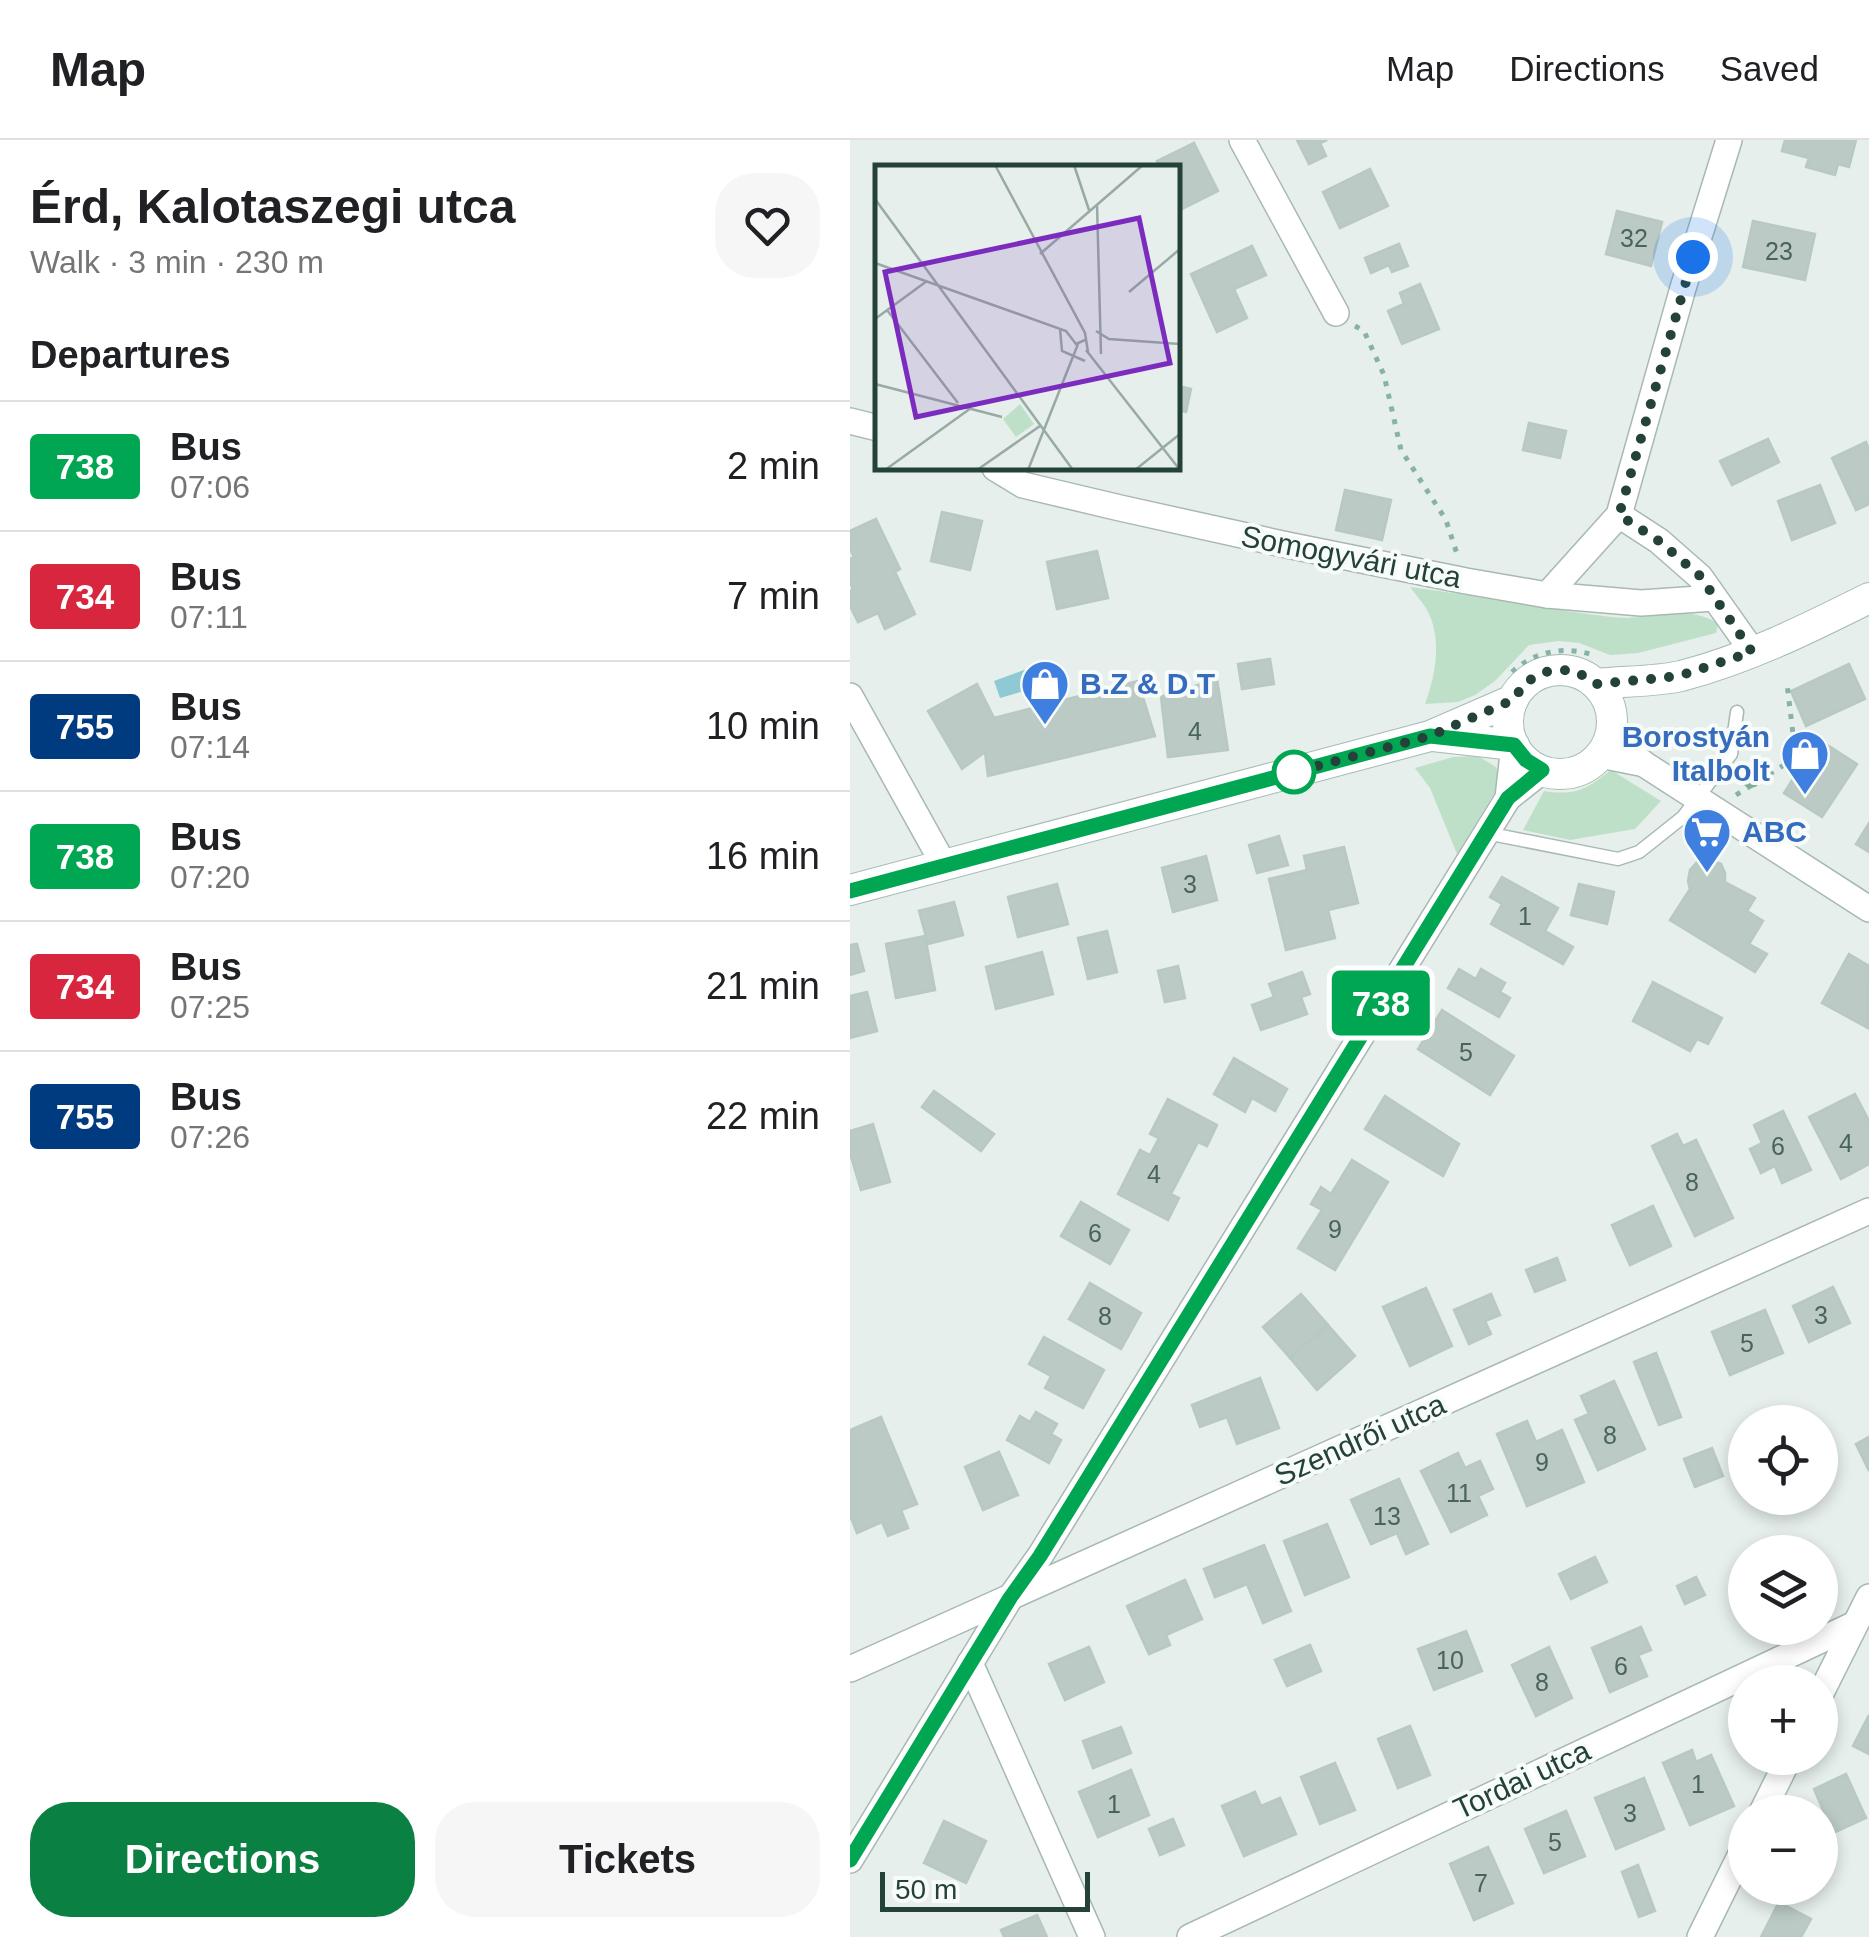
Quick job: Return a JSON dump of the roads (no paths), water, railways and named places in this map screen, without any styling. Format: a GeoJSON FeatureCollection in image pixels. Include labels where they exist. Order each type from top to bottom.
{"type":"FeatureCollection","features":[{"type":"Feature","properties":{"kind":"street"},"geometry":{"type":"LineString","coordinates":[[1242,140],[1336,313]]}},
{"type":"Feature","properties":{"kind":"street"},"geometry":{"type":"LineString","coordinates":[[1547,595],[1619,515],[1728,140]]}},
{"type":"Feature","properties":{"kind":"street"},"geometry":{"type":"LineString","coordinates":[[850,421],[875,427]]}},
{"type":"Feature","properties":{"kind":"street","name":"Somogyvári utca"},"geometry":{"type":"LineString","coordinates":[[999,470],[1024,484],[1120,508],[1547,595],[1642,602],[1714,598]]}},
{"type":"Feature","properties":{"kind":"street"},"geometry":{"type":"LineString","coordinates":[[1619,515],[1659,541],[1700,576],[1752,652]]}},
{"type":"Feature","properties":{"kind":"street"},"geometry":{"type":"LineString","coordinates":[[1596,684],[1679,676],[1797,634],[1869,598]]}},
{"type":"Feature","properties":{"kind":"street"},"geometry":{"type":"LineString","coordinates":[[1508,798],[1514,745],[1508,718],[1513,700],[1526,682],[1545,672],[1577,672],[1604,694],[1607,736],[1869,909]]}},
{"type":"Feature","properties":{"kind":"street"},"geometry":{"type":"LineString","coordinates":[[1430,736],[1514,745],[1526,760],[1542,770],[1574,772],[1592,762],[1607,736],[1679,676]]}},
{"type":"Feature","properties":{"kind":"street"},"geometry":{"type":"LineString","coordinates":[[850,696],[944,866]]}},
{"type":"Feature","properties":{"kind":"street"},"geometry":{"type":"LineString","coordinates":[[850,890],[1430,736],[1513,700]]}},
{"type":"Feature","properties":{"kind":"street"},"geometry":{"type":"LineString","coordinates":[[850,1860],[1508,798],[1542,770]]}},
{"type":"Feature","properties":{"kind":"street","name":"Szendrői utca"},"geometry":{"type":"LineString","coordinates":[[850,1669],[1869,1210]]}},
{"type":"Feature","properties":{"kind":"street"},"geometry":{"type":"LineString","coordinates":[[1835,1665],[1869,1597]]}},
{"type":"Feature","properties":{"kind":"street","name":"Tordai utca"},"geometry":{"type":"LineString","coordinates":[[1190,1937],[1855,1624]]}},
{"type":"Feature","properties":{"kind":"street"},"geometry":{"type":"LineString","coordinates":[[970,1663],[1092,1937]]}},
{"type":"Feature","properties":{"kind":"street"},"geometry":{"type":"LineString","coordinates":[[1700,1937],[1728,1880]]}},
{"type":"Feature","properties":{"kind":"lane"},"geometry":{"type":"LineString","coordinates":[[1486,834],[1618,859],[1639,852],[1683,817],[1732,754],[1736,712]]}},
{"type":"Feature","properties":{"kind":"water"},"geometry":{"type":"Polygon","coordinates":[[[1032,667],[1038,687],[1000,698],[994,681],[1032,667]]]}},
{"type":"Feature","properties":{"kind":"place","name":"B.Z & D.T"},"geometry":{"type":"Point","coordinates":[1045,726]}},
{"type":"Feature","properties":{"kind":"place","name":"Borostyán Italbolt"},"geometry":{"type":"Point","coordinates":[1805,796]}},
{"type":"Feature","properties":{"kind":"place","name":"ABC"},"geometry":{"type":"Point","coordinates":[1707,874]}}]}
